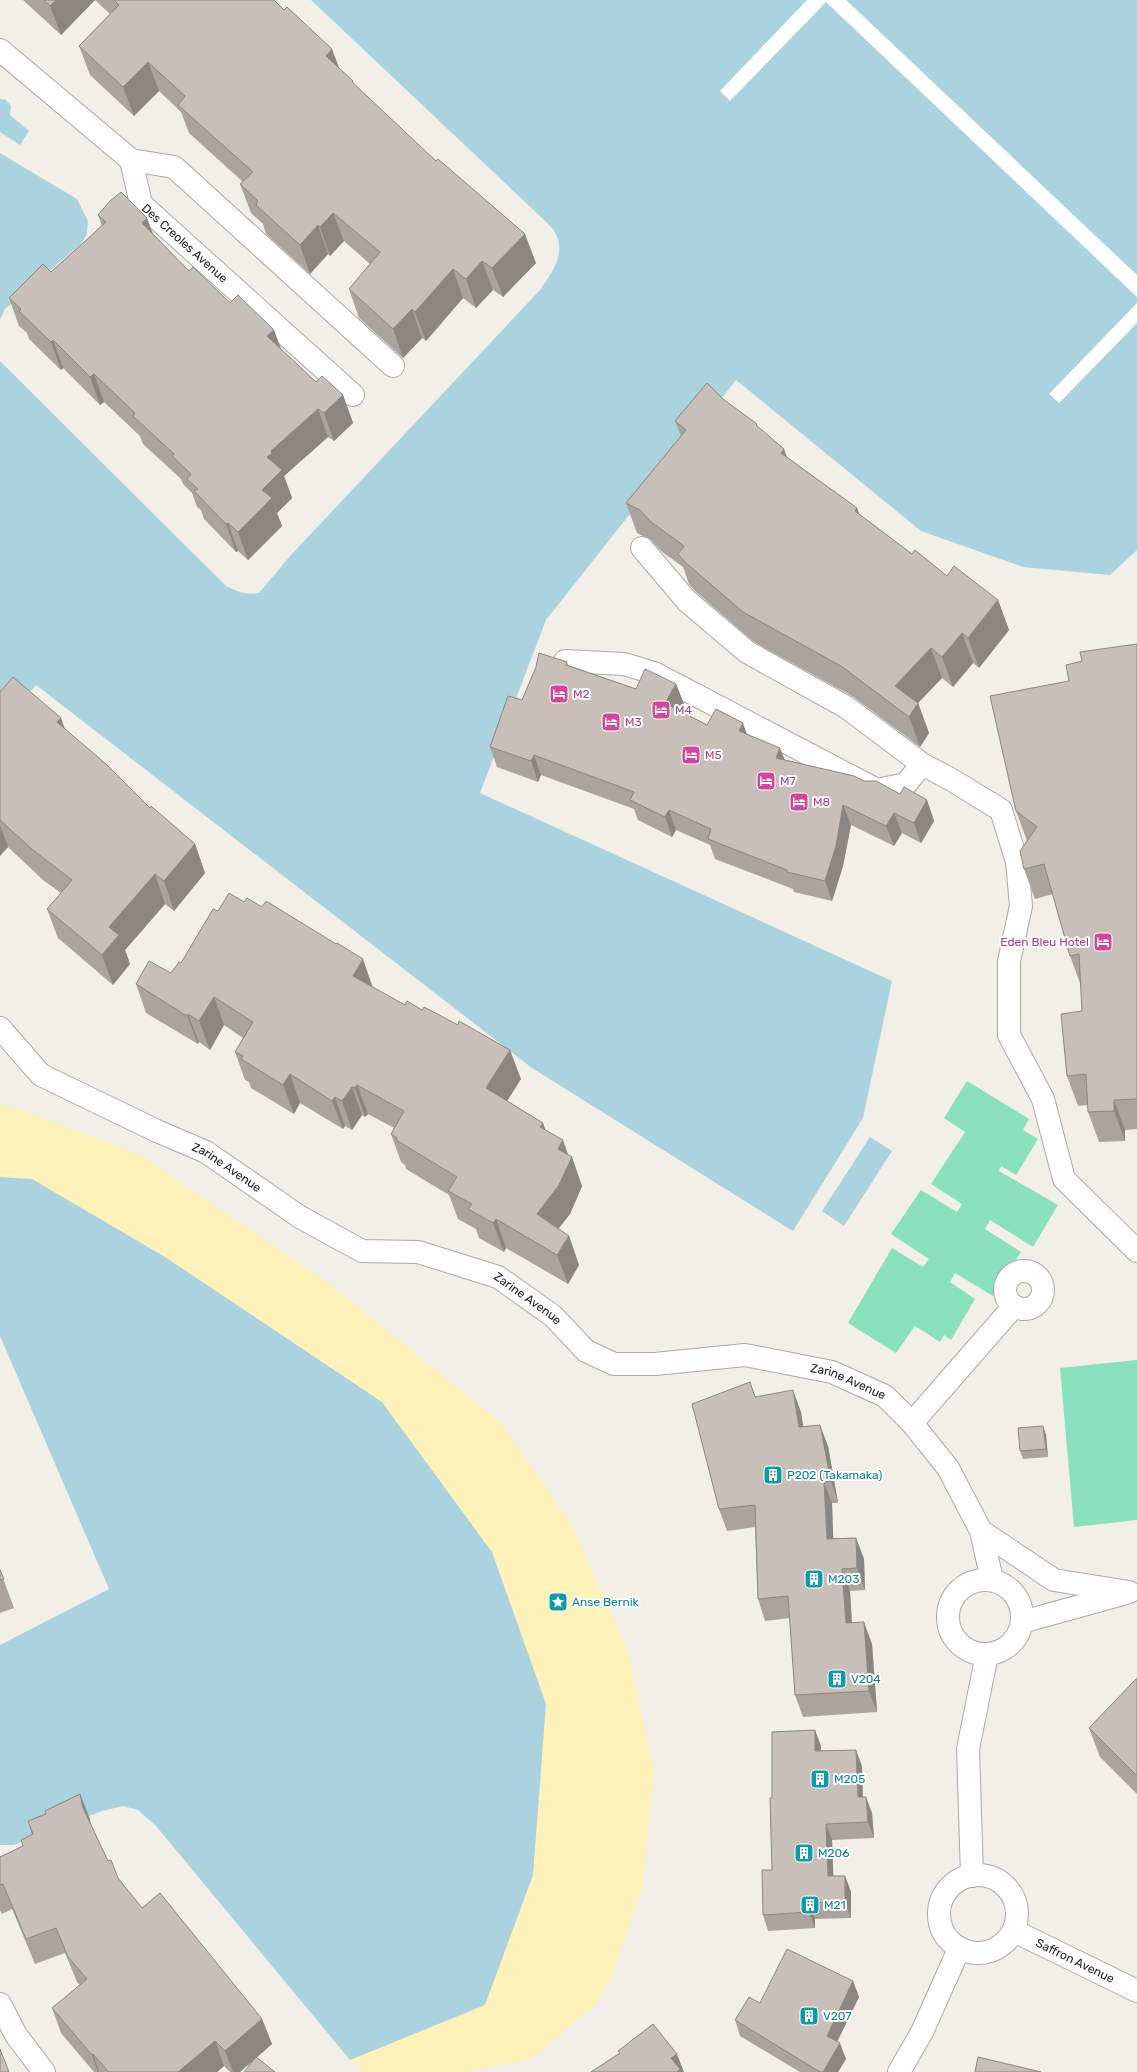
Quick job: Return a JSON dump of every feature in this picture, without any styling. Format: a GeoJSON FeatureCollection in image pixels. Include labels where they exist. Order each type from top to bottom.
{"type":"FeatureCollection","features":[{"type":"Feature","properties":{"kind":"street"},"geometry":{"type":"LineString","coordinates":[[0,50],[131,160],[174,167],[393,366]]}},
{"type":"Feature","properties":{"kind":"street","name":"Des Creoles Avenue"},"geometry":{"type":"LineString","coordinates":[[131,160],[141,204],[353,395]]}},
{"type":"Feature","properties":{"kind":"street"},"geometry":{"type":"LineString","coordinates":[[642,548],[688,601],[747,652],[846,707],[922,764],[952,780],[1001,810],[1018,862],[1021,906],[1009,961],[1009,1035],[1043,1098],[1064,1179],[1137,1251]]}},
{"type":"Feature","properties":{"kind":"street"},"geometry":{"type":"LineString","coordinates":[[565,660],[624,664],[654,673],[876,790],[906,784],[922,764]]}},
{"type":"Feature","properties":{"kind":"street","name":"Zarine Avenue"},"geometry":{"type":"LineString","coordinates":[[0,1028],[41,1075],[157,1131],[206,1152],[300,1217],[362,1251],[418,1252],[498,1277],[553,1316],[586,1350],[614,1364],[656,1364],[745,1356],[832,1372],[885,1396],[912,1423],[948,1468],[981,1531],[992,1580]]}},
{"type":"Feature","properties":{"kind":"street"},"geometry":{"type":"LineString","coordinates":[[912,1423],[1014,1306]]}},
{"type":"Feature","properties":{"kind":"street"},"geometry":{"type":"LineString","coordinates":[[981,1531],[1054,1580],[1133,1590]]}},
{"type":"Feature","properties":{"kind":"street"},"geometry":{"type":"LineString","coordinates":[[979,1580],[992,1580],[1002,1584],[1011,1591],[1018,1600],[1022,1610],[1022,1622],[1018,1634],[1010,1644],[1000,1651],[988,1654],[975,1653],[964,1647],[955,1638],[949,1627],[947,1615],[950,1602],[957,1592],[967,1584],[979,1580]]}},
{"type":"Feature","properties":{"kind":"street"},"geometry":{"type":"LineString","coordinates":[[1022,1622],[1133,1590]]}},
{"type":"Feature","properties":{"kind":"street"},"geometry":{"type":"LineString","coordinates":[[972,1876],[968,1749],[988,1654]]}},
{"type":"Feature","properties":{"kind":"street"},"geometry":{"type":"LineString","coordinates":[[972,1876],[985,1876],[996,1880],[1006,1887],[1014,1897],[1017,1909],[1014,1931],[1005,1943],[995,1950],[983,1953],[970,1953],[959,1949],[948,1940],[941,1928],[938,1914],[941,1901],[948,1889],[959,1880],[972,1876]]}},
{"type":"Feature","properties":{"kind":"street","name":"Saffron Avenue"},"geometry":{"type":"LineString","coordinates":[[1014,1931],[1137,1991]]}},
{"type":"Feature","properties":{"kind":"street"},"geometry":{"type":"LineString","coordinates":[[899,2072],[922,2032],[959,1949]]}},
{"type":"Feature","properties":{"kind":"street"},"geometry":{"type":"LineString","coordinates":[[0,2004],[16,2035],[44,2072]]}},
{"type":"Feature","properties":{"kind":"sand","name":"Anse Bernik"},"geometry":{"type":"Polygon","coordinates":[[[0,1105],[7,1105],[139,1154],[331,1285],[502,1424],[573,1527],[628,1652],[654,1770],[643,1887],[612,1976],[595,2005],[532,2059],[464,2072],[363,2072],[350,2060],[485,2005],[382,1402],[165,1257],[32,1179],[0,1177],[0,1105]]]}},
{"type":"Feature","properties":{"kind":"green space"},"geometry":{"type":"Polygon","coordinates":[[[967,1081],[1029,1119],[1023,1130],[1038,1139],[1016,1175],[1001,1166],[999,1171],[1058,1205],[1033,1247],[990,1220],[985,1229],[1021,1252],[993,1296],[955,1273],[950,1282],[975,1299],[951,1340],[944,1335],[940,1342],[915,1326],[896,1353],[848,1323],[892,1248],[923,1267],[929,1259],[891,1234],[921,1190],[957,1212],[962,1204],[931,1184],[965,1132],[944,1118],[967,1081]]]}},
{"type":"Feature","properties":{"kind":"green space"},"geometry":{"type":"Polygon","coordinates":[[[1137,1360],[1137,1520],[1074,1527],[1060,1368],[1137,1360]]]}},
{"type":"Feature","properties":{"kind":"water"},"geometry":{"type":"Polygon","coordinates":[[[311,0],[1137,0],[1137,550],[1110,575],[1023,567],[921,531],[736,380],[546,620],[480,793],[892,981],[863,1118],[793,1231],[532,1068],[36,685],[0,725],[0,361],[226,586],[234,590],[250,594],[259,593],[291,555],[540,290],[553,270],[559,248],[558,240],[551,226],[311,0]]]}},
{"type":"Feature","properties":{"kind":"water"},"geometry":{"type":"Polygon","coordinates":[[[0,99],[6,100],[11,106],[10,115],[29,131],[20,145],[0,132],[0,99]]]}},
{"type":"Feature","properties":{"kind":"water"},"geometry":{"type":"Polygon","coordinates":[[[0,153],[77,199],[88,221],[87,234],[81,244],[5,309],[0,320],[0,153]]]}},
{"type":"Feature","properties":{"kind":"water"},"geometry":{"type":"Polygon","coordinates":[[[870,1137],[892,1151],[844,1226],[822,1211],[870,1137]]]}},
{"type":"Feature","properties":{"kind":"water"},"geometry":{"type":"Polygon","coordinates":[[[0,1177],[32,1179],[165,1257],[382,1402],[492,1552],[546,1704],[533,1875],[485,2005],[350,2060],[156,1826],[138,1810],[123,1806],[102,1811],[14,1845],[0,1845],[0,1645],[109,1589],[0,1336],[0,1177]]]}},
{"type":"Feature","properties":{"kind":"pier"},"geometry":{"type":"Polygon","coordinates":[[[807,0],[846,0],[1137,275],[1137,297],[826,2],[730,101],[720,91],[807,0]]]}},
{"type":"Feature","properties":{"kind":"pier"},"geometry":{"type":"Polygon","coordinates":[[[1137,303],[1137,323],[1059,403],[1049,394],[1137,303]]]}},
{"type":"Feature","properties":{"kind":"building"},"geometry":{"type":"Polygon","coordinates":[[[44,0],[56,0],[50,6],[44,0]]]}},
{"type":"Feature","properties":{"kind":"building"},"geometry":{"type":"Polygon","coordinates":[[[114,0],[274,0],[284,10],[287,7],[332,49],[326,56],[353,81],[352,82],[436,161],[438,159],[525,234],[492,268],[482,261],[466,279],[453,269],[415,312],[412,309],[393,329],[349,289],[380,252],[333,213],[320,227],[318,225],[300,245],[256,205],[258,201],[240,184],[253,172],[178,105],[185,96],[148,62],[123,87],[79,46],[119,5],[114,0]]]}},
{"type":"Feature","properties":{"kind":"building"},"geometry":{"type":"Polygon","coordinates":[[[121,192],[147,218],[142,223],[189,271],[193,267],[230,303],[238,295],[274,330],[267,336],[316,382],[322,376],[343,395],[324,413],[318,409],[271,451],[272,453],[267,457],[282,470],[262,490],[272,498],[238,532],[228,523],[226,524],[194,491],[198,489],[187,479],[191,474],[172,456],[174,454],[133,416],[135,413],[94,374],[90,377],[53,340],[51,342],[19,311],[21,309],[9,298],[43,264],[51,272],[106,222],[98,215],[110,201],[121,192]]]}},
{"type":"Feature","properties":{"kind":"building"},"geometry":{"type":"Polygon","coordinates":[[[707,383],[723,399],[757,424],[756,425],[784,449],[781,453],[857,508],[855,511],[912,554],[915,550],[947,576],[954,566],[998,600],[968,638],[962,633],[942,657],[931,648],[895,686],[918,703],[909,717],[841,666],[743,612],[685,562],[678,554],[684,546],[650,521],[640,510],[626,503],[686,430],[675,421],[707,383]]]}},
{"type":"Feature","properties":{"kind":"building","name":"Eden Bleu Hotel"},"geometry":{"type":"Polygon","coordinates":[[[1137,644],[1137,1099],[1114,1100],[1114,1111],[1088,1112],[1086,1074],[1067,1076],[1061,1014],[1082,1011],[1079,954],[1070,956],[1044,864],[1024,869],[1020,851],[1037,827],[1016,811],[990,696],[1069,681],[1066,665],[1082,661],[1080,652],[1137,644]]]}},
{"type":"Feature","properties":{"kind":"building"},"geometry":{"type":"Polygon","coordinates":[[[539,653],[567,662],[566,665],[636,689],[645,669],[676,684],[665,703],[707,725],[716,709],[743,723],[739,731],[780,748],[776,758],[854,776],[864,781],[876,781],[900,794],[904,787],[927,800],[914,823],[894,813],[886,826],[843,805],[836,846],[825,881],[787,872],[787,870],[708,839],[711,829],[669,810],[665,817],[630,800],[634,792],[534,755],[531,761],[490,747],[508,696],[522,700],[536,667],[539,653]]]}},
{"type":"Feature","properties":{"kind":"building"},"geometry":{"type":"Polygon","coordinates":[[[13,677],[61,718],[57,722],[106,764],[150,808],[151,806],[195,844],[164,881],[155,874],[109,927],[119,935],[102,955],[47,909],[72,880],[33,850],[0,820],[0,692],[13,677]]]}},
{"type":"Feature","properties":{"kind":"building"},"geometry":{"type":"Polygon","coordinates":[[[229,893],[244,902],[247,898],[262,907],[266,901],[363,959],[353,976],[405,1005],[407,1001],[422,1010],[424,1007],[458,1025],[459,1021],[510,1050],[486,1088],[543,1123],[540,1127],[563,1140],[558,1149],[572,1157],[559,1185],[537,1214],[569,1236],[557,1255],[496,1219],[493,1223],[468,1209],[472,1204],[448,1191],[457,1177],[396,1140],[397,1138],[391,1134],[404,1111],[357,1085],[355,1088],[352,1087],[342,1101],[335,1097],[332,1101],[290,1074],[283,1085],[241,1059],[243,1056],[235,1052],[253,1022],[214,997],[199,1021],[188,1014],[187,1016],[136,984],[149,961],[171,973],[179,962],[181,963],[213,909],[218,911],[229,893]]]}},
{"type":"Feature","properties":{"kind":"building"},"geometry":{"type":"Polygon","coordinates":[[[750,1382],[755,1397],[793,1390],[799,1427],[820,1425],[831,1481],[824,1482],[827,1539],[856,1538],[857,1568],[842,1569],[846,1623],[864,1622],[869,1691],[795,1695],[788,1596],[758,1599],[755,1505],[719,1509],[692,1404],[750,1382]]]}},
{"type":"Feature","properties":{"kind":"building"},"geometry":{"type":"Polygon","coordinates":[[[1043,1426],[1046,1449],[1020,1451],[1018,1428],[1043,1426]]]}},
{"type":"Feature","properties":{"kind":"building"},"geometry":{"type":"Polygon","coordinates":[[[0,1570],[4,1579],[0,1580],[0,1570]]]}},
{"type":"Feature","properties":{"kind":"building"},"geometry":{"type":"Polygon","coordinates":[[[1137,1678],[1137,1776],[1089,1728],[1137,1678]]]}},
{"type":"Feature","properties":{"kind":"building"},"geometry":{"type":"Polygon","coordinates":[[[815,1730],[815,1751],[856,1750],[858,1797],[866,1797],[868,1822],[826,1824],[828,1876],[845,1876],[845,1902],[810,1903],[809,1912],[763,1915],[762,1870],[772,1870],[770,1798],[772,1798],[772,1732],[815,1730]]]}},
{"type":"Feature","properties":{"kind":"building"},"geometry":{"type":"Polygon","coordinates":[[[80,1794],[83,1808],[108,1861],[111,1860],[118,1878],[142,1908],[160,1893],[262,2019],[225,2051],[215,2041],[178,2072],[109,2072],[93,2054],[92,2055],[52,2008],[87,1979],[68,1957],[56,1928],[26,1939],[3,1884],[0,1885],[0,1857],[23,1846],[21,1840],[33,1834],[28,1821],[46,1814],[45,1811],[80,1794]]]}},
{"type":"Feature","properties":{"kind":"building","name":"V207"},"geometry":{"type":"Polygon","coordinates":[[[787,1949],[853,1981],[827,2036],[840,2043],[823,2072],[820,2072],[735,2020],[749,1997],[760,2003],[787,1949]]]}},
{"type":"Feature","properties":{"kind":"building"},"geometry":{"type":"Polygon","coordinates":[[[653,2024],[677,2054],[671,2058],[680,2069],[677,2072],[591,2072],[620,2053],[618,2051],[653,2024]]]}},
{"type":"Feature","properties":{"kind":"building"},"geometry":{"type":"Polygon","coordinates":[[[0,2049],[9,2072],[0,2072],[0,2049]]]}},
{"type":"Feature","properties":{"kind":"building"},"geometry":{"type":"Polygon","coordinates":[[[256,2057],[275,2072],[244,2072],[256,2057]]]}},
{"type":"Feature","properties":{"kind":"building"},"geometry":{"type":"Polygon","coordinates":[[[978,2057],[1041,2072],[975,2072],[978,2057]]]}},
{"type":"Feature","properties":{"kind":"place","name":"M2"},"geometry":{"type":"Point","coordinates":[559,694]}},
{"type":"Feature","properties":{"kind":"place","name":"M4"},"geometry":{"type":"Point","coordinates":[661,710]}},
{"type":"Feature","properties":{"kind":"place","name":"M3"},"geometry":{"type":"Point","coordinates":[611,722]}},
{"type":"Feature","properties":{"kind":"place","name":"M5"},"geometry":{"type":"Point","coordinates":[691,755]}},
{"type":"Feature","properties":{"kind":"place","name":"M7"},"geometry":{"type":"Point","coordinates":[766,781]}},
{"type":"Feature","properties":{"kind":"place","name":"M8"},"geometry":{"type":"Point","coordinates":[799,802]}},
{"type":"Feature","properties":{"kind":"place","name":"Eden Bleu Hotel"},"geometry":{"type":"Point","coordinates":[1103,942]}},
{"type":"Feature","properties":{"kind":"place","name":"P202 (Takamaka)"},"geometry":{"type":"Point","coordinates":[773,1475]}},
{"type":"Feature","properties":{"kind":"place","name":"M203"},"geometry":{"type":"Point","coordinates":[814,1579]}},
{"type":"Feature","properties":{"kind":"place","name":"Anse Bernik"},"geometry":{"type":"Point","coordinates":[558,1602]}},
{"type":"Feature","properties":{"kind":"place","name":"V204"},"geometry":{"type":"Point","coordinates":[837,1679]}},
{"type":"Feature","properties":{"kind":"place","name":"M205"},"geometry":{"type":"Point","coordinates":[820,1779]}},
{"type":"Feature","properties":{"kind":"place","name":"M206"},"geometry":{"type":"Point","coordinates":[804,1853]}},
{"type":"Feature","properties":{"kind":"place","name":"M21"},"geometry":{"type":"Point","coordinates":[810,1905]}},
{"type":"Feature","properties":{"kind":"place","name":"V207"},"geometry":{"type":"Point","coordinates":[809,2016]}}]}
